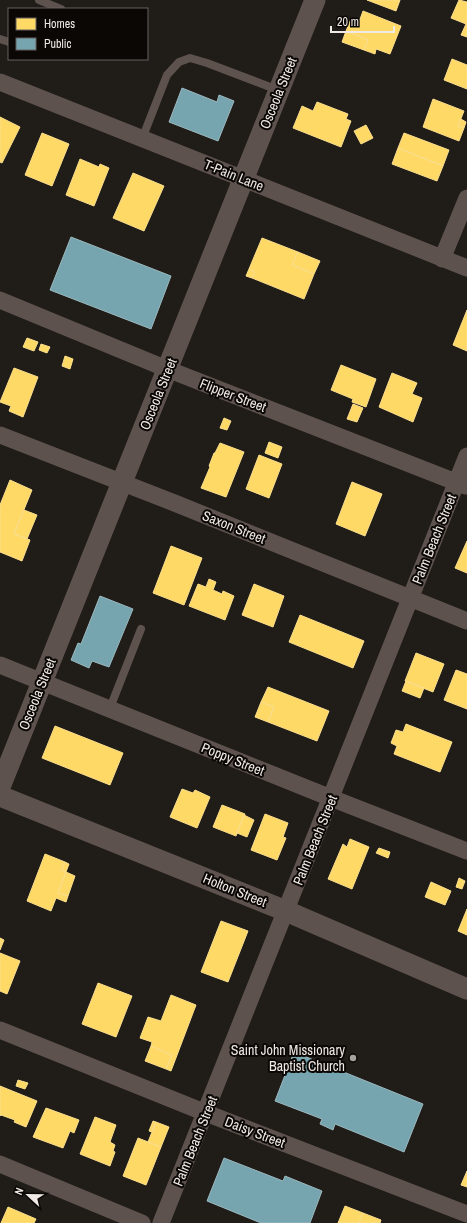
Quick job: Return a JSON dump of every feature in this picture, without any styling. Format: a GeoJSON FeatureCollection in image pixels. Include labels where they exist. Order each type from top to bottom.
{"type":"FeatureCollection","features":[{"type":"Feature","properties":{"kind":"street","name":"Osceola Street"},"geometry":{"type":"LineString","coordinates":[[0,787],[315,0]]}},
{"type":"Feature","properties":{"kind":"street","name":"T-Pain Lane"},"geometry":{"type":"LineString","coordinates":[[0,82],[467,268]]}},
{"type":"Feature","properties":{"kind":"street"},"geometry":{"type":"LineString","coordinates":[[442,258],[467,198]]}},
{"type":"Feature","properties":{"kind":"street","name":"Flipper Street"},"geometry":{"type":"LineString","coordinates":[[0,300],[167,369],[462,484]]}},
{"type":"Feature","properties":{"kind":"street","name":"Saxon Street"},"geometry":{"type":"LineString","coordinates":[[0,434],[467,622]]}},
{"type":"Feature","properties":{"kind":"street","name":"Palm Beach Street"},"geometry":{"type":"LineString","coordinates":[[161,1223],[410,598],[462,484],[467,456]]}},
{"type":"Feature","properties":{"kind":"street","name":"Poppy Street"},"geometry":{"type":"LineString","coordinates":[[0,665],[467,851]]}},
{"type":"Feature","properties":{"kind":"street","name":"Holton Street"},"geometry":{"type":"LineString","coordinates":[[0,796],[286,911],[467,989]]}},
{"type":"Feature","properties":{"kind":"street","name":"Daisy Street"},"geometry":{"type":"LineString","coordinates":[[0,1030],[206,1113],[467,1214]]}},
{"type":"Feature","properties":{"kind":"street"},"geometry":{"type":"LineString","coordinates":[[0,1164],[142,1223]]}},
{"type":"Feature","properties":{"kind":"lane"},"geometry":{"type":"LineString","coordinates":[[39,0],[59,8]]}},
{"type":"Feature","properties":{"kind":"lane"},"geometry":{"type":"LineString","coordinates":[[142,139],[168,75],[179,62],[190,58],[206,62],[279,91]]}},
{"type":"Feature","properties":{"kind":"lane"},"geometry":{"type":"LineString","coordinates":[[110,708],[141,629]]}},
{"type":"Feature","properties":{"kind":"building: Homes"},"geometry":{"type":"Polygon","coordinates":[[[367,0],[400,0],[396,11],[367,0]]]}},
{"type":"Feature","properties":{"kind":"building: Homes"},"geometry":{"type":"Polygon","coordinates":[[[459,0],[467,2],[467,37],[461,35],[466,24],[451,18],[459,0]]]}},
{"type":"Feature","properties":{"kind":"building: Homes"},"geometry":{"type":"Polygon","coordinates":[[[363,11],[401,26],[390,54],[376,49],[375,54],[364,50],[368,40],[346,31],[351,19],[359,22],[363,11]]]}},
{"type":"Feature","properties":{"kind":"building: Homes"},"geometry":{"type":"Polygon","coordinates":[[[346,31],[368,40],[364,50],[342,42],[346,31]]]}},
{"type":"Feature","properties":{"kind":"building: Homes"},"geometry":{"type":"Polygon","coordinates":[[[452,59],[467,65],[467,89],[444,80],[452,59]]]}},
{"type":"Feature","properties":{"kind":"building: Homes"},"geometry":{"type":"Polygon","coordinates":[[[433,99],[464,111],[458,126],[464,128],[459,141],[423,127],[433,99]]]}},
{"type":"Feature","properties":{"kind":"building: Homes"},"geometry":{"type":"Polygon","coordinates":[[[317,102],[348,114],[346,119],[351,121],[341,147],[293,128],[302,106],[313,111],[317,102]]]}},
{"type":"Feature","properties":{"kind":"building: Homes"},"geometry":{"type":"Polygon","coordinates":[[[0,117],[20,127],[2,163],[0,162],[0,117]]]}},
{"type":"Feature","properties":{"kind":"building: Homes"},"geometry":{"type":"Polygon","coordinates":[[[461,119],[466,122],[464,128],[458,126],[461,119]]]}},
{"type":"Feature","properties":{"kind":"building: Homes"},"geometry":{"type":"Polygon","coordinates":[[[366,125],[373,138],[361,144],[354,131],[366,125]]]}},
{"type":"Feature","properties":{"kind":"building: Homes"},"geometry":{"type":"Polygon","coordinates":[[[42,133],[69,144],[52,186],[25,175],[42,133]]]}},
{"type":"Feature","properties":{"kind":"building: Homes"},"geometry":{"type":"Polygon","coordinates":[[[404,133],[449,150],[443,166],[398,148],[404,133]]]}},
{"type":"Feature","properties":{"kind":"building: Homes"},"geometry":{"type":"Polygon","coordinates":[[[398,148],[443,166],[437,181],[392,164],[398,148]]]}},
{"type":"Feature","properties":{"kind":"building: Homes"},"geometry":{"type":"Polygon","coordinates":[[[80,159],[99,167],[100,164],[109,168],[94,206],[66,195],[80,159]]]}},
{"type":"Feature","properties":{"kind":"building: Homes"},"geometry":{"type":"Polygon","coordinates":[[[133,173],[164,186],[144,231],[113,218],[133,173]]]}},
{"type":"Feature","properties":{"kind":"building: Homes"},"geometry":{"type":"Polygon","coordinates":[[[262,238],[298,252],[292,265],[314,274],[304,299],[252,278],[255,272],[249,269],[262,238]]]}},
{"type":"Feature","properties":{"kind":"building: Homes"},"geometry":{"type":"Polygon","coordinates":[[[298,252],[320,261],[314,274],[292,265],[298,252]]]}},
{"type":"Feature","properties":{"kind":"building: Homes"},"geometry":{"type":"Polygon","coordinates":[[[249,269],[255,272],[252,278],[246,276],[249,269]]]}},
{"type":"Feature","properties":{"kind":"building: Homes"},"geometry":{"type":"Polygon","coordinates":[[[467,310],[467,351],[453,345],[467,310]]]}},
{"type":"Feature","properties":{"kind":"building: Homes"},"geometry":{"type":"Polygon","coordinates":[[[27,338],[38,342],[34,351],[23,347],[27,338]]]}},
{"type":"Feature","properties":{"kind":"building: Homes"},"geometry":{"type":"Polygon","coordinates":[[[41,344],[50,347],[47,353],[39,350],[41,344]]]}},
{"type":"Feature","properties":{"kind":"building: Homes"},"geometry":{"type":"Polygon","coordinates":[[[65,356],[73,359],[70,369],[62,366],[65,356]]]}},
{"type":"Feature","properties":{"kind":"building: Homes"},"geometry":{"type":"Polygon","coordinates":[[[341,365],[376,379],[366,407],[352,402],[353,399],[331,390],[341,365]]]}},
{"type":"Feature","properties":{"kind":"building: Homes"},"geometry":{"type":"Polygon","coordinates":[[[14,368],[38,377],[23,417],[9,411],[11,406],[0,402],[14,368]]]}},
{"type":"Feature","properties":{"kind":"building: Homes"},"geometry":{"type":"Polygon","coordinates":[[[392,373],[417,383],[412,394],[422,398],[413,422],[379,407],[392,373]]]}},
{"type":"Feature","properties":{"kind":"building: Homes"},"geometry":{"type":"Polygon","coordinates":[[[353,404],[363,408],[357,422],[347,419],[353,404]]]}},
{"type":"Feature","properties":{"kind":"building: Homes"},"geometry":{"type":"Polygon","coordinates":[[[224,418],[231,421],[227,430],[220,428],[224,418]]]}},
{"type":"Feature","properties":{"kind":"building: Homes"},"geometry":{"type":"Polygon","coordinates":[[[269,442],[282,447],[278,458],[265,453],[269,442]]]}},
{"type":"Feature","properties":{"kind":"building: Homes"},"geometry":{"type":"Polygon","coordinates":[[[220,443],[244,452],[226,497],[201,488],[214,453],[220,443]]]}},
{"type":"Feature","properties":{"kind":"building: Homes"},"geometry":{"type":"Polygon","coordinates":[[[259,455],[282,464],[269,498],[246,489],[259,455]]]}},
{"type":"Feature","properties":{"kind":"building: Homes"},"geometry":{"type":"Polygon","coordinates":[[[10,480],[32,490],[14,534],[30,540],[22,561],[0,552],[0,505],[10,480]]]}},
{"type":"Feature","properties":{"kind":"building: Homes"},"geometry":{"type":"Polygon","coordinates":[[[352,482],[382,494],[365,536],[336,524],[352,482]]]}},
{"type":"Feature","properties":{"kind":"building: Homes"},"geometry":{"type":"Polygon","coordinates":[[[24,510],[37,515],[27,539],[14,534],[24,510]]]}},
{"type":"Feature","properties":{"kind":"building: Homes"},"geometry":{"type":"Polygon","coordinates":[[[467,541],[467,573],[455,568],[467,541]]]}},
{"type":"Feature","properties":{"kind":"building: Homes"},"geometry":{"type":"Polygon","coordinates":[[[171,546],[202,558],[184,605],[153,593],[171,546]]]}},
{"type":"Feature","properties":{"kind":"building: Homes"},"geometry":{"type":"Polygon","coordinates":[[[209,579],[216,582],[213,590],[222,594],[223,591],[234,596],[225,620],[189,606],[198,584],[206,587],[209,579]]]}},
{"type":"Feature","properties":{"kind":"building: Homes"},"geometry":{"type":"Polygon","coordinates":[[[254,584],[284,596],[273,627],[242,615],[254,584]]]}},
{"type":"Feature","properties":{"kind":"building: Homes"},"geometry":{"type":"Polygon","coordinates":[[[300,615],[364,641],[353,668],[289,642],[300,615]]]}},
{"type":"Feature","properties":{"kind":"building: Homes"},"geometry":{"type":"Polygon","coordinates":[[[416,653],[444,664],[433,692],[405,681],[416,653]]]}},
{"type":"Feature","properties":{"kind":"building: Homes"},"geometry":{"type":"Polygon","coordinates":[[[456,670],[467,674],[467,709],[444,700],[456,670]]]}},
{"type":"Feature","properties":{"kind":"building: Homes"},"geometry":{"type":"Polygon","coordinates":[[[406,681],[424,688],[420,698],[402,691],[406,681]]]}},
{"type":"Feature","properties":{"kind":"building: Homes"},"geometry":{"type":"Polygon","coordinates":[[[268,687],[329,711],[317,741],[268,722],[274,707],[261,702],[268,687]]]}},
{"type":"Feature","properties":{"kind":"building: Homes"},"geometry":{"type":"Polygon","coordinates":[[[261,702],[274,707],[268,722],[255,717],[261,702]]]}},
{"type":"Feature","properties":{"kind":"building: Homes"},"geometry":{"type":"Polygon","coordinates":[[[406,724],[452,742],[440,772],[394,754],[397,746],[391,743],[396,730],[403,732],[406,724]]]}},
{"type":"Feature","properties":{"kind":"building: Homes"},"geometry":{"type":"Polygon","coordinates":[[[55,726],[123,753],[110,785],[42,758],[55,726]]]}},
{"type":"Feature","properties":{"kind":"building: Homes"},"geometry":{"type":"Polygon","coordinates":[[[182,789],[193,793],[195,790],[210,797],[197,828],[170,817],[182,789]]]}},
{"type":"Feature","properties":{"kind":"building: Homes"},"geometry":{"type":"Polygon","coordinates":[[[222,805],[245,814],[236,836],[213,827],[222,805]]]}},
{"type":"Feature","properties":{"kind":"building: Homes"},"geometry":{"type":"Polygon","coordinates":[[[265,814],[288,823],[283,837],[286,838],[277,860],[251,850],[265,814]]]}},
{"type":"Feature","properties":{"kind":"building: Homes"},"geometry":{"type":"Polygon","coordinates":[[[244,815],[254,820],[247,837],[237,833],[244,815]]]}},
{"type":"Feature","properties":{"kind":"building: Homes"},"geometry":{"type":"Polygon","coordinates":[[[350,839],[369,847],[352,889],[328,879],[343,844],[347,847],[350,839]]]}},
{"type":"Feature","properties":{"kind":"building: Homes"},"geometry":{"type":"Polygon","coordinates":[[[379,848],[390,852],[388,858],[376,853],[379,848]]]}},
{"type":"Feature","properties":{"kind":"building: Homes"},"geometry":{"type":"Polygon","coordinates":[[[45,854],[65,862],[61,870],[66,872],[58,893],[68,896],[66,902],[56,898],[51,911],[27,901],[45,854]]]}},
{"type":"Feature","properties":{"kind":"building: Homes"},"geometry":{"type":"Polygon","coordinates":[[[65,862],[69,864],[66,872],[61,870],[65,862]]]}},
{"type":"Feature","properties":{"kind":"building: Homes"},"geometry":{"type":"Polygon","coordinates":[[[66,872],[75,876],[68,896],[58,893],[66,872]]]}},
{"type":"Feature","properties":{"kind":"building: Homes"},"geometry":{"type":"Polygon","coordinates":[[[459,878],[465,881],[462,889],[456,887],[459,878]]]}},
{"type":"Feature","properties":{"kind":"building: Homes"},"geometry":{"type":"Polygon","coordinates":[[[431,882],[451,891],[445,905],[425,897],[431,882]]]}},
{"type":"Feature","properties":{"kind":"building: Homes"},"geometry":{"type":"Polygon","coordinates":[[[467,909],[467,935],[458,931],[467,909]]]}},
{"type":"Feature","properties":{"kind":"building: Homes"},"geometry":{"type":"Polygon","coordinates":[[[221,921],[248,931],[228,982],[201,972],[221,921]]]}},
{"type":"Feature","properties":{"kind":"building: Homes"},"geometry":{"type":"Polygon","coordinates":[[[0,938],[4,940],[0,950],[0,938]]]}},
{"type":"Feature","properties":{"kind":"building: Homes"},"geometry":{"type":"Polygon","coordinates":[[[0,953],[20,961],[7,994],[0,991],[0,953]]]}},
{"type":"Feature","properties":{"kind":"building: Homes"},"geometry":{"type":"Polygon","coordinates":[[[98,983],[132,996],[116,1037],[82,1024],[98,983]]]}},
{"type":"Feature","properties":{"kind":"building: Homes"},"geometry":{"type":"Polygon","coordinates":[[[171,995],[196,1005],[171,1071],[166,1069],[172,1055],[151,1046],[152,1042],[140,1038],[148,1017],[161,1021],[171,995]]]}},
{"type":"Feature","properties":{"kind":"building: Homes"},"geometry":{"type":"Polygon","coordinates":[[[151,1046],[172,1055],[166,1069],[145,1061],[151,1046]]]}},
{"type":"Feature","properties":{"kind":"building: Homes"},"geometry":{"type":"Polygon","coordinates":[[[18,1080],[28,1083],[25,1089],[16,1086],[18,1080]]]}},
{"type":"Feature","properties":{"kind":"building: Homes"},"geometry":{"type":"Polygon","coordinates":[[[0,1086],[37,1101],[26,1127],[14,1122],[15,1120],[1,1115],[0,1116],[0,1086]]]}},
{"type":"Feature","properties":{"kind":"building: Homes"},"geometry":{"type":"Polygon","coordinates":[[[46,1108],[79,1120],[74,1133],[70,1131],[63,1148],[33,1137],[46,1108]]]}},
{"type":"Feature","properties":{"kind":"building: Homes"},"geometry":{"type":"Polygon","coordinates":[[[95,1117],[116,1125],[110,1142],[115,1145],[113,1151],[115,1152],[110,1166],[80,1154],[95,1117]]]}},
{"type":"Feature","properties":{"kind":"building: Homes"},"geometry":{"type":"Polygon","coordinates":[[[153,1121],[156,1122],[152,1132],[149,1131],[153,1121]]]}},
{"type":"Feature","properties":{"kind":"building: Homes"},"geometry":{"type":"Polygon","coordinates":[[[156,1122],[169,1127],[161,1147],[148,1142],[156,1122]]]}},
{"type":"Feature","properties":{"kind":"building: Homes"},"geometry":{"type":"Polygon","coordinates":[[[138,1138],[161,1147],[146,1185],[123,1176],[138,1138]]]}},
{"type":"Feature","properties":{"kind":"building: Homes"},"geometry":{"type":"Polygon","coordinates":[[[467,1171],[467,1187],[461,1185],[467,1171]]]}},
{"type":"Feature","properties":{"kind":"building: Homes"},"geometry":{"type":"Polygon","coordinates":[[[345,1206],[363,1213],[359,1223],[338,1223],[345,1206]]]}},
{"type":"Feature","properties":{"kind":"building: Homes"},"geometry":{"type":"Polygon","coordinates":[[[8,1207],[36,1219],[34,1223],[1,1223],[8,1207]]]}},
{"type":"Feature","properties":{"kind":"building: Homes"},"geometry":{"type":"Polygon","coordinates":[[[363,1213],[381,1220],[380,1223],[359,1223],[363,1213]]]}},
{"type":"Feature","properties":{"kind":"building: Public"},"geometry":{"type":"Polygon","coordinates":[[[182,88],[217,102],[219,95],[234,101],[218,141],[169,122],[182,88]]]}},
{"type":"Feature","properties":{"kind":"building: Public"},"geometry":{"type":"Polygon","coordinates":[[[71,237],[171,276],[151,329],[50,290],[71,237]]]}},
{"type":"Feature","properties":{"kind":"building: Public"},"geometry":{"type":"Polygon","coordinates":[[[100,596],[133,609],[109,667],[92,661],[89,668],[71,660],[78,643],[81,644],[100,596]]]}},
{"type":"Feature","properties":{"kind":"building: Public"},"geometry":{"type":"Polygon","coordinates":[[[294,1052],[423,1104],[404,1152],[335,1124],[333,1130],[320,1124],[322,1119],[275,1101],[294,1052]]]}},
{"type":"Feature","properties":{"kind":"building: Public"},"geometry":{"type":"Polygon","coordinates":[[[224,1158],[283,1181],[285,1176],[322,1191],[310,1223],[261,1223],[207,1201],[224,1158]]]}},
{"type":"Feature","properties":{"kind":"place","name":"Saint John Missionary Baptist Church"},"geometry":{"type":"Point","coordinates":[353,1058]}}]}
